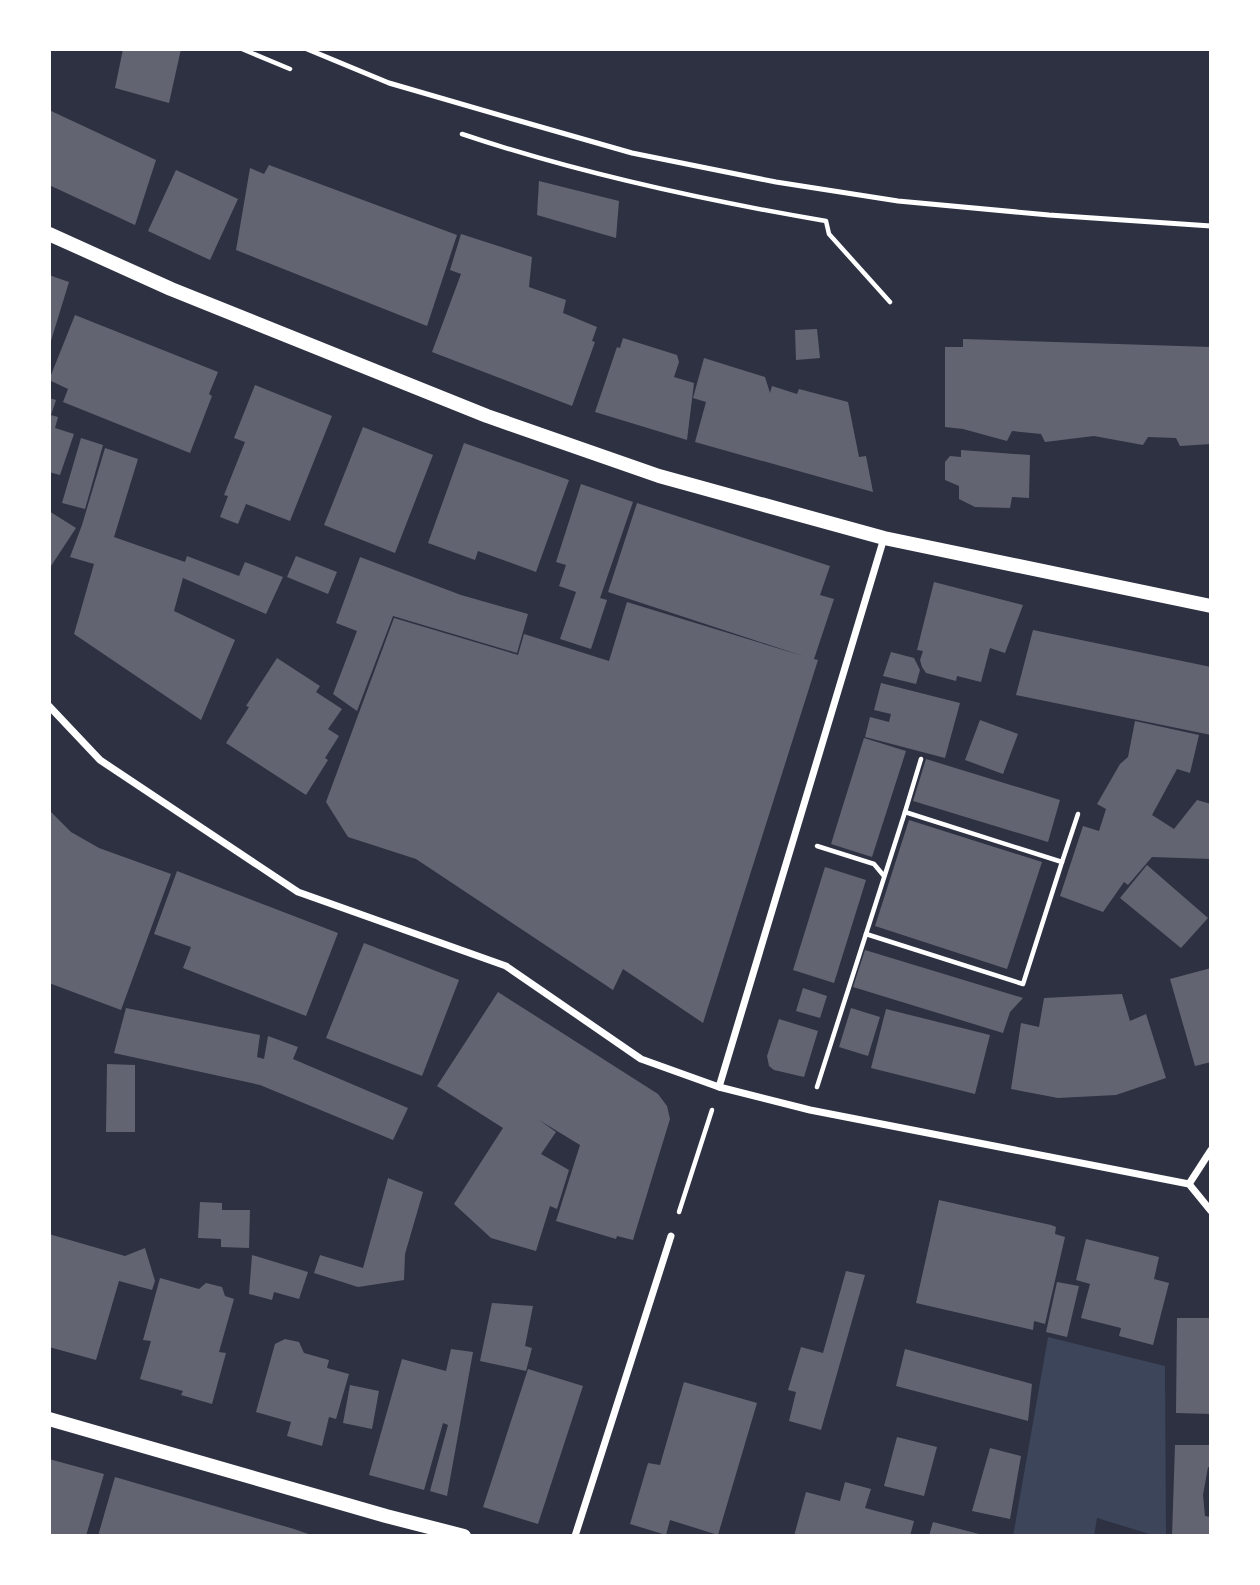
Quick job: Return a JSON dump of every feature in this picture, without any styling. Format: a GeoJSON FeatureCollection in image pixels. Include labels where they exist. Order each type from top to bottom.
{"type":"FeatureCollection","features":[{"type":"Feature","properties":{"kind":"main road"},"geometry":{"type":"LineString","coordinates":[[49,234],[171,289],[487,416],[659,475],[884,538],[1211,606]]}},
{"type":"Feature","properties":{"kind":"main road"},"geometry":{"type":"LineString","coordinates":[[49,1419],[464,1536]]}},
{"type":"Feature","properties":{"kind":"street"},"geometry":{"type":"LineString","coordinates":[[719,1087],[884,538]]}},
{"type":"Feature","properties":{"kind":"street"},"geometry":{"type":"LineString","coordinates":[[49,706],[100,760],[298,892],[506,966],[641,1059],[719,1087],[810,1110],[1189,1184],[1211,1211]]}},
{"type":"Feature","properties":{"kind":"street"},"geometry":{"type":"LineString","coordinates":[[1189,1184],[1211,1150]]}},
{"type":"Feature","properties":{"kind":"street"},"geometry":{"type":"LineString","coordinates":[[575,1536],[671,1236]]}},
{"type":"Feature","properties":{"kind":"lane"},"geometry":{"type":"LineString","coordinates":[[307,49],[389,83],[632,153],[898,201],[1211,226]]}},
{"type":"Feature","properties":{"kind":"path"},"geometry":{"type":"LineString","coordinates":[[810,1110],[921,759]]}},
{"type":"Feature","properties":{"kind":"path"},"geometry":{"type":"LineString","coordinates":[[905,812],[1062,862]]}},
{"type":"Feature","properties":{"kind":"path"},"geometry":{"type":"LineString","coordinates":[[866,934],[1023,984],[1078,814]]}},
{"type":"Feature","properties":{"kind":"path"},"geometry":{"type":"LineString","coordinates":[[837,852],[874,864],[884,877]]}},
{"type":"Feature","properties":{"kind":"path"},"geometry":{"type":"LineString","coordinates":[[671,1236],[719,1087]]}},
{"type":"Feature","properties":{"kind":"shaded area"},"geometry":{"type":"Polygon","coordinates":[[[1048,1337],[1165,1366],[1166,1536],[1156,1536],[1097,1518],[1094,1536],[1013,1536],[1048,1337]]]}},
{"type":"Feature","properties":{"kind":"building"},"geometry":{"type":"Polygon","coordinates":[[[123,49],[181,49],[169,103],[115,88],[123,49]]]}},
{"type":"Feature","properties":{"kind":"building"},"geometry":{"type":"Polygon","coordinates":[[[49,110],[156,160],[135,225],[49,185],[49,110]]]}},
{"type":"Feature","properties":{"kind":"building"},"geometry":{"type":"Polygon","coordinates":[[[269,165],[457,235],[427,326],[236,250],[250,168],[264,174],[269,165]]]}},
{"type":"Feature","properties":{"kind":"building"},"geometry":{"type":"Polygon","coordinates":[[[176,170],[238,199],[210,260],[148,231],[176,170]]]}},
{"type":"Feature","properties":{"kind":"building"},"geometry":{"type":"Polygon","coordinates":[[[539,181],[619,201],[616,238],[537,215],[539,181]]]}},
{"type":"Feature","properties":{"kind":"building"},"geometry":{"type":"Polygon","coordinates":[[[461,234],[532,257],[529,287],[566,300],[563,313],[597,327],[592,341],[595,342],[572,406],[432,352],[461,274],[450,270],[461,234]]]}},
{"type":"Feature","properties":{"kind":"building"},"geometry":{"type":"Polygon","coordinates":[[[49,275],[69,282],[50,344],[49,344],[49,275]]]}},
{"type":"Feature","properties":{"kind":"building"},"geometry":{"type":"Polygon","coordinates":[[[75,315],[218,372],[209,394],[212,396],[190,453],[63,402],[68,389],[49,380],[75,315]]]}},
{"type":"Feature","properties":{"kind":"building"},"geometry":{"type":"Polygon","coordinates":[[[817,329],[820,358],[796,360],[795,330],[817,329]]]}},
{"type":"Feature","properties":{"kind":"building"},"geometry":{"type":"Polygon","coordinates":[[[623,338],[677,355],[679,362],[674,377],[694,383],[687,440],[595,412],[617,347],[620,348],[623,338]]]}},
{"type":"Feature","properties":{"kind":"building"},"geometry":{"type":"Polygon","coordinates":[[[963,339],[1211,347],[1211,444],[1180,446],[1176,438],[1148,437],[1143,445],[1094,436],[1045,442],[1041,434],[1012,431],[1007,441],[945,427],[945,347],[963,347],[963,339]]]}},
{"type":"Feature","properties":{"kind":"building"},"geometry":{"type":"Polygon","coordinates":[[[704,358],[765,377],[770,393],[772,386],[797,394],[799,389],[848,402],[859,457],[866,456],[873,492],[695,442],[706,402],[693,398],[704,358]]]}},
{"type":"Feature","properties":{"kind":"building"},"geometry":{"type":"Polygon","coordinates":[[[255,385],[332,416],[290,521],[246,504],[238,524],[220,517],[228,496],[224,495],[245,442],[234,438],[255,385]]]}},
{"type":"Feature","properties":{"kind":"building"},"geometry":{"type":"Polygon","coordinates":[[[49,398],[56,400],[51,415],[58,417],[55,428],[74,434],[60,475],[49,472],[49,398]]]}},
{"type":"Feature","properties":{"kind":"building"},"geometry":{"type":"Polygon","coordinates":[[[363,427],[433,455],[395,553],[324,525],[363,427]]]}},
{"type":"Feature","properties":{"kind":"building"},"geometry":{"type":"Polygon","coordinates":[[[81,438],[103,445],[85,509],[62,503],[81,438]]]}},
{"type":"Feature","properties":{"kind":"building"},"geometry":{"type":"Polygon","coordinates":[[[464,443],[569,480],[536,572],[478,551],[475,560],[428,543],[464,443]]]}},
{"type":"Feature","properties":{"kind":"building"},"geometry":{"type":"Polygon","coordinates":[[[105,448],[138,459],[114,537],[185,562],[187,556],[239,576],[245,562],[283,577],[266,614],[183,578],[174,611],[235,640],[201,720],[74,634],[94,564],[70,557],[105,448]]]}},
{"type":"Feature","properties":{"kind":"building"},"geometry":{"type":"Polygon","coordinates":[[[961,450],[1030,455],[1029,498],[1012,497],[1010,508],[975,507],[959,499],[959,486],[945,480],[945,462],[950,456],[961,457],[961,450]]]}},
{"type":"Feature","properties":{"kind":"building"},"geometry":{"type":"Polygon","coordinates":[[[581,484],[633,502],[600,598],[607,600],[591,649],[560,639],[576,592],[559,586],[566,565],[556,562],[581,484]]]}},
{"type":"Feature","properties":{"kind":"building"},"geometry":{"type":"Polygon","coordinates":[[[637,503],[830,566],[820,595],[834,599],[814,659],[818,660],[703,1023],[623,969],[613,990],[416,859],[348,837],[326,802],[394,618],[518,655],[524,634],[609,661],[627,602],[803,656],[608,592],[637,503]]]}},
{"type":"Feature","properties":{"kind":"building"},"geometry":{"type":"Polygon","coordinates":[[[49,511],[76,528],[49,569],[49,511]]]}},
{"type":"Feature","properties":{"kind":"building"},"geometry":{"type":"Polygon","coordinates":[[[296,556],[337,572],[328,594],[287,577],[296,556]]]}},
{"type":"Feature","properties":{"kind":"building"},"geometry":{"type":"Polygon","coordinates":[[[360,557],[461,595],[528,614],[517,653],[393,616],[357,711],[333,694],[357,631],[336,623],[360,557]]]}},
{"type":"Feature","properties":{"kind":"building"},"geometry":{"type":"Polygon","coordinates":[[[934,582],[1023,605],[1005,653],[990,648],[981,682],[957,676],[956,681],[926,673],[922,667],[920,660],[923,651],[917,650],[934,582]]]}},
{"type":"Feature","properties":{"kind":"building"},"geometry":{"type":"Polygon","coordinates":[[[1033,630],[1211,667],[1211,735],[1016,695],[1033,630]]]}},
{"type":"Feature","properties":{"kind":"building"},"geometry":{"type":"Polygon","coordinates":[[[891,652],[914,658],[920,670],[916,684],[883,676],[891,652]]]}},
{"type":"Feature","properties":{"kind":"building"},"geometry":{"type":"Polygon","coordinates":[[[277,658],[320,686],[316,692],[342,709],[328,729],[339,736],[325,758],[328,760],[306,795],[226,743],[277,658]]]}},
{"type":"Feature","properties":{"kind":"building"},"geometry":{"type":"Polygon","coordinates":[[[881,683],[960,703],[945,758],[865,737],[870,717],[889,722],[891,714],[874,710],[881,683]]]}},
{"type":"Feature","properties":{"kind":"building"},"geometry":{"type":"Polygon","coordinates":[[[980,720],[1018,734],[1003,774],[965,760],[980,720]]]}},
{"type":"Feature","properties":{"kind":"building"},"geometry":{"type":"Polygon","coordinates":[[[1135,721],[1199,735],[1190,773],[1177,769],[1152,815],[1174,829],[1197,800],[1211,804],[1211,859],[1152,857],[1128,885],[1124,882],[1103,912],[1060,896],[1083,826],[1099,831],[1106,809],[1097,804],[1120,764],[1128,757],[1135,721]]]}},
{"type":"Feature","properties":{"kind":"building"},"geometry":{"type":"Polygon","coordinates":[[[864,738],[906,751],[872,857],[831,844],[864,738]]]}},
{"type":"Feature","properties":{"kind":"building"},"geometry":{"type":"Polygon","coordinates":[[[926,759],[1060,800],[1048,842],[913,801],[926,759]]]}},
{"type":"Feature","properties":{"kind":"building"},"geometry":{"type":"Polygon","coordinates":[[[49,810],[71,832],[99,848],[171,874],[121,1010],[49,983],[49,810]]]}},
{"type":"Feature","properties":{"kind":"building"},"geometry":{"type":"Polygon","coordinates":[[[909,820],[1042,862],[1007,969],[875,926],[909,820]]]}},
{"type":"Feature","properties":{"kind":"building"},"geometry":{"type":"Polygon","coordinates":[[[1147,865],[1208,918],[1181,948],[1120,898],[1147,865]]]}},
{"type":"Feature","properties":{"kind":"building"},"geometry":{"type":"Polygon","coordinates":[[[825,867],[866,880],[834,983],[793,970],[825,867]]]}},
{"type":"Feature","properties":{"kind":"building"},"geometry":{"type":"Polygon","coordinates":[[[177,871],[338,933],[306,1016],[183,968],[191,947],[154,934],[177,871]]]}},
{"type":"Feature","properties":{"kind":"building"},"geometry":{"type":"Polygon","coordinates":[[[364,943],[459,980],[422,1076],[326,1038],[364,943]]]}},
{"type":"Feature","properties":{"kind":"building"},"geometry":{"type":"Polygon","coordinates":[[[865,950],[1023,998],[1010,1012],[1003,1033],[853,987],[865,950]]]}},
{"type":"Feature","properties":{"kind":"building"},"geometry":{"type":"Polygon","coordinates":[[[1211,968],[1211,1062],[1195,1066],[1170,979],[1211,968]]]}},
{"type":"Feature","properties":{"kind":"building"},"geometry":{"type":"Polygon","coordinates":[[[803,988],[827,996],[820,1018],[796,1011],[803,988]]]}},
{"type":"Feature","properties":{"kind":"building"},"geometry":{"type":"Polygon","coordinates":[[[498,992],[658,1094],[667,1106],[670,1119],[633,1240],[617,1236],[616,1239],[556,1221],[580,1145],[539,1120],[556,1132],[541,1154],[569,1170],[557,1209],[550,1206],[536,1251],[491,1238],[454,1204],[503,1128],[437,1086],[498,992]]]}},
{"type":"Feature","properties":{"kind":"building"},"geometry":{"type":"Polygon","coordinates":[[[1122,994],[1130,1021],[1146,1014],[1166,1078],[1116,1095],[1058,1098],[1011,1089],[1021,1023],[1039,1027],[1044,998],[1122,994]]]}},
{"type":"Feature","properties":{"kind":"building"},"geometry":{"type":"Polygon","coordinates":[[[126,1008],[260,1035],[257,1057],[264,1059],[268,1036],[298,1047],[293,1059],[408,1108],[393,1140],[260,1085],[114,1053],[126,1008]]]}},
{"type":"Feature","properties":{"kind":"building"},"geometry":{"type":"Polygon","coordinates":[[[851,1008],[880,1017],[868,1056],[839,1047],[851,1008]]]}},
{"type":"Feature","properties":{"kind":"building"},"geometry":{"type":"Polygon","coordinates":[[[886,1009],[990,1035],[975,1094],[871,1068],[886,1009]]]}},
{"type":"Feature","properties":{"kind":"building"},"geometry":{"type":"Polygon","coordinates":[[[779,1019],[818,1031],[804,1077],[774,1070],[769,1066],[767,1056],[779,1019]]]}},
{"type":"Feature","properties":{"kind":"building"},"geometry":{"type":"Polygon","coordinates":[[[107,1064],[135,1065],[135,1132],[106,1132],[107,1064]]]}},
{"type":"Feature","properties":{"kind":"building"},"geometry":{"type":"Polygon","coordinates":[[[388,1178],[423,1192],[405,1254],[404,1280],[358,1287],[314,1273],[320,1255],[363,1268],[388,1178]]]}},
{"type":"Feature","properties":{"kind":"building"},"geometry":{"type":"Polygon","coordinates":[[[939,1200],[1051,1225],[1056,1227],[1055,1234],[1065,1237],[1045,1324],[1034,1321],[1033,1330],[916,1303],[939,1200]]]}},
{"type":"Feature","properties":{"kind":"building"},"geometry":{"type":"Polygon","coordinates":[[[200,1202],[222,1203],[222,1210],[250,1210],[249,1248],[221,1247],[221,1239],[198,1238],[200,1202]]]}},
{"type":"Feature","properties":{"kind":"building"},"geometry":{"type":"Polygon","coordinates":[[[49,1234],[125,1256],[145,1248],[155,1281],[152,1290],[119,1281],[96,1360],[49,1347],[49,1234]]]}},
{"type":"Feature","properties":{"kind":"building"},"geometry":{"type":"Polygon","coordinates":[[[1086,1239],[1159,1257],[1154,1279],[1169,1283],[1153,1345],[1119,1336],[1121,1328],[1081,1318],[1090,1284],[1076,1280],[1086,1239]]]}},
{"type":"Feature","properties":{"kind":"building"},"geometry":{"type":"Polygon","coordinates":[[[252,1255],[308,1272],[299,1299],[274,1292],[272,1300],[249,1294],[252,1255]]]}},
{"type":"Feature","properties":{"kind":"building"},"geometry":{"type":"Polygon","coordinates":[[[846,1271],[865,1275],[821,1430],[789,1421],[796,1392],[788,1390],[801,1347],[823,1353],[846,1271]]]}},
{"type":"Feature","properties":{"kind":"building"},"geometry":{"type":"Polygon","coordinates":[[[160,1278],[199,1289],[206,1283],[222,1287],[225,1296],[234,1299],[219,1352],[226,1353],[212,1404],[181,1395],[183,1391],[140,1379],[151,1341],[143,1340],[160,1278]]]}},
{"type":"Feature","properties":{"kind":"building"},"geometry":{"type":"Polygon","coordinates":[[[1057,1282],[1079,1286],[1067,1337],[1046,1332],[1057,1282]]]}},
{"type":"Feature","properties":{"kind":"building"},"geometry":{"type":"Polygon","coordinates":[[[492,1303],[533,1306],[525,1346],[532,1348],[526,1371],[480,1361],[492,1303]]]}},
{"type":"Feature","properties":{"kind":"building"},"geometry":{"type":"Polygon","coordinates":[[[1177,1318],[1211,1318],[1211,1414],[1176,1413],[1177,1318]]]}},
{"type":"Feature","properties":{"kind":"building"},"geometry":{"type":"Polygon","coordinates":[[[285,1339],[299,1342],[304,1353],[329,1360],[327,1368],[349,1374],[336,1419],[329,1417],[322,1446],[287,1436],[291,1422],[256,1412],[275,1344],[285,1339]]]}},
{"type":"Feature","properties":{"kind":"building"},"geometry":{"type":"Polygon","coordinates":[[[451,1349],[473,1352],[447,1496],[430,1491],[448,1425],[443,1423],[424,1490],[369,1475],[402,1359],[446,1371],[451,1349]]]}},
{"type":"Feature","properties":{"kind":"building"},"geometry":{"type":"Polygon","coordinates":[[[905,1349],[1032,1384],[1028,1421],[896,1386],[905,1349]]]}},
{"type":"Feature","properties":{"kind":"building"},"geometry":{"type":"Polygon","coordinates":[[[528,1369],[583,1386],[538,1524],[483,1507],[528,1369]]]}},
{"type":"Feature","properties":{"kind":"building"},"geometry":{"type":"Polygon","coordinates":[[[684,1382],[757,1403],[718,1535],[670,1520],[666,1535],[630,1524],[648,1463],[660,1465],[684,1382]]]}},
{"type":"Feature","properties":{"kind":"building"},"geometry":{"type":"Polygon","coordinates":[[[350,1385],[379,1391],[372,1429],[343,1423],[350,1385]]]}},
{"type":"Feature","properties":{"kind":"building"},"geometry":{"type":"Polygon","coordinates":[[[897,1437],[937,1447],[924,1496],[884,1486],[897,1437]]]}},
{"type":"Feature","properties":{"kind":"building"},"geometry":{"type":"Polygon","coordinates":[[[1175,1445],[1211,1445],[1211,1468],[1208,1467],[1203,1495],[1205,1516],[1211,1517],[1211,1536],[1172,1536],[1175,1445]]]}},
{"type":"Feature","properties":{"kind":"building"},"geometry":{"type":"Polygon","coordinates":[[[990,1448],[1021,1456],[1010,1519],[972,1511],[990,1448]]]}},
{"type":"Feature","properties":{"kind":"building"},"geometry":{"type":"Polygon","coordinates":[[[49,1459],[104,1474],[86,1536],[49,1536],[49,1459]]]}},
{"type":"Feature","properties":{"kind":"building"},"geometry":{"type":"Polygon","coordinates":[[[115,1477],[294,1529],[314,1536],[98,1536],[115,1477]]]}},
{"type":"Feature","properties":{"kind":"building"},"geometry":{"type":"Polygon","coordinates":[[[845,1482],[871,1489],[865,1508],[914,1521],[910,1536],[794,1536],[806,1492],[840,1501],[845,1482]]]}},
{"type":"Feature","properties":{"kind":"building"},"geometry":{"type":"Polygon","coordinates":[[[933,1522],[983,1535],[983,1536],[929,1536],[933,1522]]]}}]}
